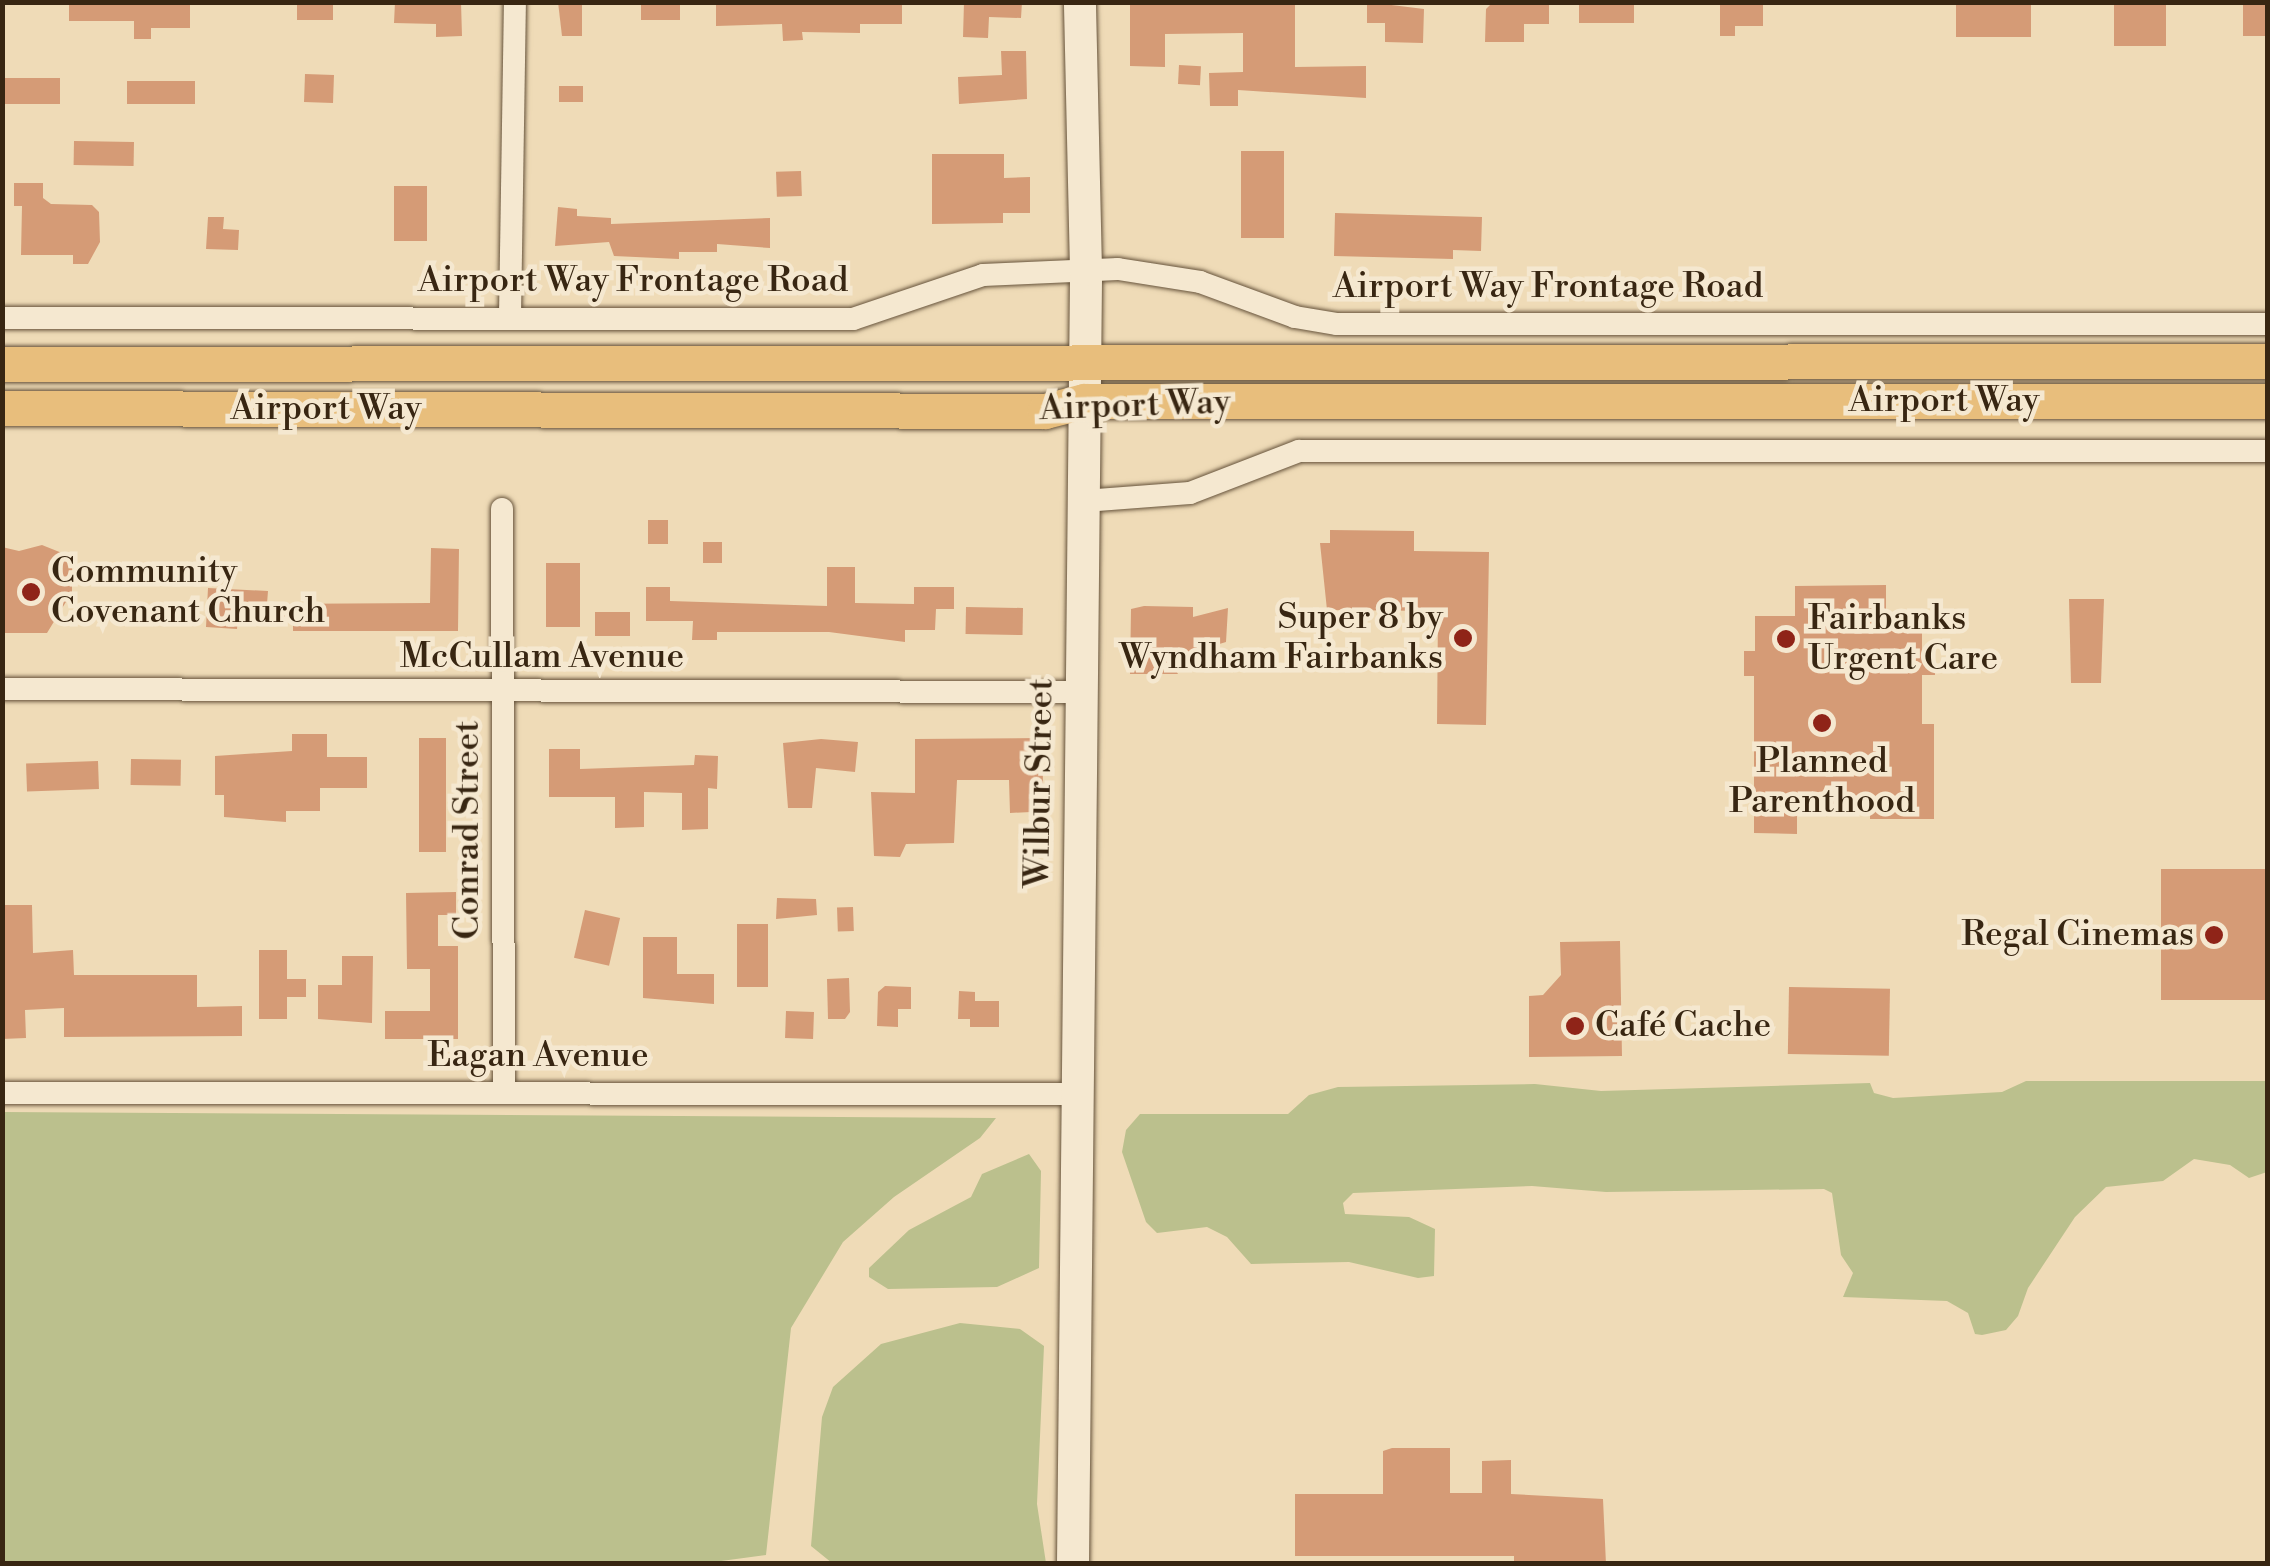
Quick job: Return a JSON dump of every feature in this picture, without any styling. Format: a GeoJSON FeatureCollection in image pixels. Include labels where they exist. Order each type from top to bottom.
{"type":"FeatureCollection","features":[{"type":"Feature","properties":{"kind":"main road","name":"Airport Way"},"geometry":{"type":"LineString","coordinates":[[2,364],[2268,361]]}},
{"type":"Feature","properties":{"kind":"main road","name":"Airport Way"},"geometry":{"type":"LineString","coordinates":[[2,408],[1044,411],[1084,401],[2268,401]]}},
{"type":"Feature","properties":{"kind":"street"},"geometry":{"type":"LineString","coordinates":[[510,316],[515,2]]}},
{"type":"Feature","properties":{"kind":"street","name":"Wilbur Street"},"geometry":{"type":"LineString","coordinates":[[1074,1564],[1074,1094],[1086,364],[1080,2]]}},
{"type":"Feature","properties":{"kind":"street","name":"Airport Way Frontage Road"},"geometry":{"type":"LineString","coordinates":[[2,318],[853,319],[983,276],[1086,270],[1200,282],[1295,318],[1336,324],[2268,324]]}},
{"type":"Feature","properties":{"kind":"street"},"geometry":{"type":"LineString","coordinates":[[1084,501],[1118,502],[1190,493],[1299,451],[2268,452]]}},
{"type":"Feature","properties":{"kind":"street","name":"Conrad Street"},"geometry":{"type":"LineString","coordinates":[[502,509],[504,1091]]}},
{"type":"Feature","properties":{"kind":"street","name":"McCullam Avenue"},"geometry":{"type":"LineString","coordinates":[[2,689],[1080,692]]}},
{"type":"Feature","properties":{"kind":"street","name":"Eagan Avenue"},"geometry":{"type":"LineString","coordinates":[[2,1093],[1074,1094]]}},
{"type":"Feature","properties":{"kind":"green space"},"geometry":{"type":"Polygon","coordinates":[[[2026,1081],[2267,1081],[2267,1172],[2249,1178],[2230,1165],[2194,1159],[2163,1181],[2106,1187],[2075,1217],[2028,1288],[2018,1316],[2006,1330],[1982,1335],[1975,1334],[1968,1313],[1947,1301],[1843,1297],[1853,1273],[1841,1255],[1832,1193],[1824,1189],[1606,1192],[1532,1186],[1353,1193],[1343,1203],[1345,1214],[1409,1217],[1435,1229],[1434,1276],[1418,1278],[1349,1262],[1251,1264],[1227,1237],[1207,1227],[1157,1233],[1146,1222],[1122,1152],[1126,1130],[1140,1114],[1288,1114],[1309,1095],[1338,1087],[1535,1084],[1601,1091],[1870,1083],[1874,1093],[1893,1098],[2002,1092],[2026,1081]]]}},
{"type":"Feature","properties":{"kind":"green space"},"geometry":{"type":"Polygon","coordinates":[[[3,1112],[996,1118],[980,1138],[894,1197],[843,1242],[791,1328],[766,1555],[699,1564],[3,1564],[3,1112]]]}},
{"type":"Feature","properties":{"kind":"green space"},"geometry":{"type":"Polygon","coordinates":[[[1029,1154],[1041,1171],[1039,1268],[997,1287],[888,1289],[869,1277],[869,1268],[909,1230],[971,1197],[982,1174],[1029,1154]]]}},
{"type":"Feature","properties":{"kind":"green space"},"geometry":{"type":"Polygon","coordinates":[[[960,1323],[1020,1329],[1044,1346],[1037,1504],[1046,1563],[832,1563],[811,1546],[822,1417],[833,1387],[881,1344],[960,1323]]]}},
{"type":"Feature","properties":{"kind":"building"},"geometry":{"type":"Polygon","coordinates":[[[69,2],[190,2],[190,28],[151,28],[151,39],[134,39],[134,21],[69,21],[69,2]]]}},
{"type":"Feature","properties":{"kind":"building"},"geometry":{"type":"Polygon","coordinates":[[[297,2],[333,2],[333,20],[297,20],[297,2]]]}},
{"type":"Feature","properties":{"kind":"building"},"geometry":{"type":"Polygon","coordinates":[[[395,2],[461,2],[462,36],[436,37],[436,24],[394,23],[395,2]]]}},
{"type":"Feature","properties":{"kind":"building"},"geometry":{"type":"Polygon","coordinates":[[[558,2],[582,2],[582,36],[562,36],[558,2]]]}},
{"type":"Feature","properties":{"kind":"building"},"geometry":{"type":"Polygon","coordinates":[[[641,2],[680,2],[680,20],[641,20],[641,2]]]}},
{"type":"Feature","properties":{"kind":"building"},"geometry":{"type":"Polygon","coordinates":[[[902,2],[902,24],[860,24],[860,33],[802,32],[803,40],[783,41],[782,24],[716,26],[716,3],[902,2]]]}},
{"type":"Feature","properties":{"kind":"building"},"geometry":{"type":"Polygon","coordinates":[[[964,2],[1022,2],[1021,18],[989,17],[988,38],[963,37],[964,2]]]}},
{"type":"Feature","properties":{"kind":"building"},"geometry":{"type":"Polygon","coordinates":[[[1130,2],[1295,2],[1295,67],[1366,66],[1366,98],[1238,90],[1238,106],[1210,106],[1209,73],[1243,72],[1243,33],[1165,34],[1165,67],[1130,66],[1130,2]]]}},
{"type":"Feature","properties":{"kind":"building"},"geometry":{"type":"Polygon","coordinates":[[[1367,2],[1424,9],[1423,43],[1385,42],[1385,23],[1367,23],[1367,2]]]}},
{"type":"Feature","properties":{"kind":"building"},"geometry":{"type":"Polygon","coordinates":[[[1579,2],[1634,2],[1634,23],[1579,23],[1579,2]]]}},
{"type":"Feature","properties":{"kind":"building"},"geometry":{"type":"Polygon","coordinates":[[[1720,2],[1763,2],[1763,26],[1735,26],[1735,36],[1720,36],[1720,2]]]}},
{"type":"Feature","properties":{"kind":"building"},"geometry":{"type":"Polygon","coordinates":[[[1956,2],[2031,2],[2031,37],[1956,37],[1956,2]]]}},
{"type":"Feature","properties":{"kind":"building"},"geometry":{"type":"Polygon","coordinates":[[[2114,2],[2166,2],[2166,46],[2114,46],[2114,2]]]}},
{"type":"Feature","properties":{"kind":"building"},"geometry":{"type":"Polygon","coordinates":[[[2243,2],[2268,2],[2268,36],[2243,36],[2243,2]]]}},
{"type":"Feature","properties":{"kind":"building"},"geometry":{"type":"Polygon","coordinates":[[[1492,3],[1549,4],[1549,24],[1524,24],[1524,42],[1485,42],[1486,9],[1492,3]]]}},
{"type":"Feature","properties":{"kind":"building"},"geometry":{"type":"Polygon","coordinates":[[[1001,51],[1026,51],[1027,99],[959,104],[958,77],[1002,75],[1001,51]]]}},
{"type":"Feature","properties":{"kind":"building"},"geometry":{"type":"Polygon","coordinates":[[[1179,65],[1201,66],[1200,85],[1178,84],[1179,65]]]}},
{"type":"Feature","properties":{"kind":"building"},"geometry":{"type":"Polygon","coordinates":[[[305,74],[334,75],[333,103],[304,102],[305,74]]]}},
{"type":"Feature","properties":{"kind":"building"},"geometry":{"type":"Polygon","coordinates":[[[2,78],[60,78],[60,104],[2,104],[2,78]]]}},
{"type":"Feature","properties":{"kind":"building"},"geometry":{"type":"Polygon","coordinates":[[[127,81],[195,81],[195,104],[127,104],[127,81]]]}},
{"type":"Feature","properties":{"kind":"building"},"geometry":{"type":"Polygon","coordinates":[[[559,86],[583,86],[583,102],[559,102],[559,86]]]}},
{"type":"Feature","properties":{"kind":"building"},"geometry":{"type":"Polygon","coordinates":[[[74,141],[134,142],[134,166],[74,165],[74,141]]]}},
{"type":"Feature","properties":{"kind":"building"},"geometry":{"type":"Polygon","coordinates":[[[1241,151],[1284,151],[1284,238],[1241,238],[1241,151]]]}},
{"type":"Feature","properties":{"kind":"building"},"geometry":{"type":"Polygon","coordinates":[[[932,154],[1004,154],[1004,178],[1030,177],[1030,213],[1003,213],[1003,223],[932,224],[932,154]]]}},
{"type":"Feature","properties":{"kind":"building"},"geometry":{"type":"Polygon","coordinates":[[[801,171],[802,196],[777,197],[776,172],[801,171]]]}},
{"type":"Feature","properties":{"kind":"building"},"geometry":{"type":"Polygon","coordinates":[[[14,183],[43,183],[43,198],[51,204],[92,205],[99,212],[100,242],[88,264],[73,264],[73,255],[21,255],[22,206],[14,206],[14,183]]]}},
{"type":"Feature","properties":{"kind":"building"},"geometry":{"type":"Polygon","coordinates":[[[394,186],[427,186],[427,241],[394,241],[394,186]]]}},
{"type":"Feature","properties":{"kind":"building"},"geometry":{"type":"Polygon","coordinates":[[[558,207],[577,209],[577,216],[611,218],[611,224],[770,218],[770,248],[717,244],[717,252],[679,252],[679,259],[614,256],[609,242],[555,246],[558,207]]]}},
{"type":"Feature","properties":{"kind":"building"},"geometry":{"type":"Polygon","coordinates":[[[1335,213],[1482,217],[1481,251],[1453,250],[1453,259],[1334,256],[1335,213]]]}},
{"type":"Feature","properties":{"kind":"building"},"geometry":{"type":"Polygon","coordinates":[[[208,217],[224,217],[223,229],[239,230],[238,250],[206,249],[208,217]]]}},
{"type":"Feature","properties":{"kind":"building"},"geometry":{"type":"Polygon","coordinates":[[[648,520],[668,520],[668,544],[648,544],[648,520]]]}},
{"type":"Feature","properties":{"kind":"building"},"geometry":{"type":"Polygon","coordinates":[[[1330,530],[1414,531],[1414,551],[1489,552],[1486,725],[1437,724],[1438,611],[1327,610],[1320,543],[1330,543],[1330,530]]]}},
{"type":"Feature","properties":{"kind":"building"},"geometry":{"type":"Polygon","coordinates":[[[703,542],[722,542],[722,563],[703,563],[703,542]]]}},
{"type":"Feature","properties":{"kind":"building"},"geometry":{"type":"Polygon","coordinates":[[[42,545],[72,557],[72,592],[47,633],[2,633],[2,547],[19,551],[42,545]]]}},
{"type":"Feature","properties":{"kind":"building"},"geometry":{"type":"Polygon","coordinates":[[[431,548],[459,549],[458,631],[293,631],[293,620],[238,618],[237,629],[206,627],[208,588],[268,591],[267,604],[430,603],[431,548]]]}},
{"type":"Feature","properties":{"kind":"building"},"geometry":{"type":"Polygon","coordinates":[[[546,563],[580,563],[580,627],[546,627],[546,563]]]}},
{"type":"Feature","properties":{"kind":"building"},"geometry":{"type":"Polygon","coordinates":[[[827,567],[855,567],[855,603],[914,604],[914,587],[954,587],[954,609],[936,609],[935,630],[905,630],[905,642],[829,632],[717,632],[717,640],[692,640],[693,621],[646,621],[646,587],[670,587],[670,601],[827,606],[827,567]]]}},
{"type":"Feature","properties":{"kind":"building"},"geometry":{"type":"Polygon","coordinates":[[[1886,585],[1886,616],[1922,616],[1922,651],[1935,651],[1935,675],[1922,675],[1922,724],[1934,724],[1934,819],[1870,819],[1870,804],[1797,804],[1797,834],[1754,833],[1754,676],[1744,676],[1744,651],[1755,651],[1755,616],[1795,616],[1795,586],[1886,585]]]}},
{"type":"Feature","properties":{"kind":"building"},"geometry":{"type":"Polygon","coordinates":[[[2069,599],[2104,599],[2101,683],[2071,683],[2069,599]]]}},
{"type":"Feature","properties":{"kind":"building"},"geometry":{"type":"Polygon","coordinates":[[[966,607],[1023,608],[1023,635],[966,634],[966,607]]]}},
{"type":"Feature","properties":{"kind":"building"},"geometry":{"type":"Polygon","coordinates":[[[1193,607],[1193,617],[1228,608],[1226,642],[1196,651],[1196,667],[1174,667],[1178,674],[1130,674],[1131,609],[1193,607]]]}},
{"type":"Feature","properties":{"kind":"building"},"geometry":{"type":"Polygon","coordinates":[[[595,612],[630,612],[630,636],[595,636],[595,612]]]}},
{"type":"Feature","properties":{"kind":"building"},"geometry":{"type":"Polygon","coordinates":[[[292,734],[327,734],[327,757],[367,757],[367,788],[320,788],[320,811],[286,811],[286,822],[224,817],[224,795],[215,795],[215,756],[292,751],[292,734]]]}},
{"type":"Feature","properties":{"kind":"building"},"geometry":{"type":"Polygon","coordinates":[[[419,738],[446,738],[446,852],[419,852],[419,738]]]}},
{"type":"Feature","properties":{"kind":"building"},"geometry":{"type":"Polygon","coordinates":[[[1042,738],[1043,784],[1030,784],[1031,812],[1010,813],[1009,780],[957,780],[954,843],[906,844],[900,857],[874,856],[871,792],[915,793],[915,739],[1042,738]]]}},
{"type":"Feature","properties":{"kind":"building"},"geometry":{"type":"Polygon","coordinates":[[[821,739],[858,742],[855,772],[816,768],[812,808],[788,808],[783,743],[821,739]]]}},
{"type":"Feature","properties":{"kind":"building"},"geometry":{"type":"Polygon","coordinates":[[[549,749],[580,749],[580,769],[694,765],[695,755],[718,756],[717,789],[708,788],[708,829],[682,830],[682,793],[644,792],[644,827],[615,828],[615,797],[549,797],[549,749]]]}},
{"type":"Feature","properties":{"kind":"building"},"geometry":{"type":"Polygon","coordinates":[[[131,759],[181,760],[181,786],[131,785],[131,759]]]}},
{"type":"Feature","properties":{"kind":"building"},"geometry":{"type":"Polygon","coordinates":[[[98,761],[99,789],[27,791],[26,764],[98,761]]]}},
{"type":"Feature","properties":{"kind":"building","name":"Regal Cinemas"},"geometry":{"type":"Polygon","coordinates":[[[2161,869],[2268,869],[2268,1000],[2161,1000],[2161,869]]]}},
{"type":"Feature","properties":{"kind":"building"},"geometry":{"type":"Polygon","coordinates":[[[456,892],[456,915],[438,915],[438,946],[458,946],[458,1039],[385,1039],[385,1011],[430,1011],[430,969],[407,969],[406,893],[456,892]]]}},
{"type":"Feature","properties":{"kind":"building"},"geometry":{"type":"Polygon","coordinates":[[[777,898],[816,899],[817,915],[776,919],[777,898]]]}},
{"type":"Feature","properties":{"kind":"building"},"geometry":{"type":"Polygon","coordinates":[[[2,905],[32,905],[33,953],[73,950],[74,975],[197,975],[197,1007],[242,1006],[242,1036],[64,1037],[64,1008],[25,1010],[26,1038],[2,1039],[2,905]]]}},
{"type":"Feature","properties":{"kind":"building"},"geometry":{"type":"Polygon","coordinates":[[[853,907],[854,931],[838,932],[837,908],[853,907]]]}},
{"type":"Feature","properties":{"kind":"building"},"geometry":{"type":"Polygon","coordinates":[[[585,910],[620,918],[609,966],[574,958],[585,910]]]}},
{"type":"Feature","properties":{"kind":"building"},"geometry":{"type":"Polygon","coordinates":[[[737,924],[768,924],[768,987],[737,987],[737,924]]]}},
{"type":"Feature","properties":{"kind":"building"},"geometry":{"type":"Polygon","coordinates":[[[643,937],[677,937],[677,974],[714,974],[714,1004],[643,998],[643,937]]]}},
{"type":"Feature","properties":{"kind":"building","name":"Café Cache"},"geometry":{"type":"Polygon","coordinates":[[[1620,941],[1622,1056],[1529,1057],[1529,996],[1543,995],[1561,975],[1560,942],[1620,941]]]}},
{"type":"Feature","properties":{"kind":"building"},"geometry":{"type":"Polygon","coordinates":[[[259,950],[287,950],[287,979],[306,979],[306,997],[287,997],[287,1019],[259,1019],[259,950]]]}},
{"type":"Feature","properties":{"kind":"building"},"geometry":{"type":"Polygon","coordinates":[[[342,956],[373,956],[372,1023],[318,1019],[318,985],[342,985],[342,956]]]}},
{"type":"Feature","properties":{"kind":"building"},"geometry":{"type":"Polygon","coordinates":[[[849,978],[850,1012],[845,1019],[828,1019],[827,979],[849,978]]]}},
{"type":"Feature","properties":{"kind":"building"},"geometry":{"type":"Polygon","coordinates":[[[885,986],[911,987],[911,1009],[898,1009],[898,1027],[877,1026],[878,992],[885,986]]]}},
{"type":"Feature","properties":{"kind":"building"},"geometry":{"type":"Polygon","coordinates":[[[1789,987],[1890,989],[1889,1056],[1788,1054],[1789,987]]]}},
{"type":"Feature","properties":{"kind":"building"},"geometry":{"type":"Polygon","coordinates":[[[959,991],[975,992],[975,1001],[999,1001],[999,1027],[970,1027],[970,1019],[958,1019],[959,991]]]}},
{"type":"Feature","properties":{"kind":"building"},"geometry":{"type":"Polygon","coordinates":[[[786,1011],[814,1012],[813,1039],[785,1038],[786,1011]]]}},
{"type":"Feature","properties":{"kind":"building"},"geometry":{"type":"Polygon","coordinates":[[[1450,1448],[1450,1493],[1482,1493],[1482,1461],[1511,1460],[1511,1494],[1603,1499],[1606,1564],[1514,1564],[1514,1556],[1295,1556],[1295,1494],[1383,1494],[1383,1451],[1450,1448]]]}},
{"type":"Feature","properties":{"kind":"place","name":"Community Covenant Church"},"geometry":{"type":"Point","coordinates":[31,592]}},
{"type":"Feature","properties":{"kind":"place","name":"Super 8 by Wyndham Fairbanks"},"geometry":{"type":"Point","coordinates":[1463,638]}},
{"type":"Feature","properties":{"kind":"place","name":"Fairbanks Urgent Care"},"geometry":{"type":"Point","coordinates":[1786,639]}},
{"type":"Feature","properties":{"kind":"place","name":"Planned Parenthood"},"geometry":{"type":"Point","coordinates":[1822,723]}},
{"type":"Feature","properties":{"kind":"place","name":"Regal Cinemas"},"geometry":{"type":"Point","coordinates":[2214,935]}},
{"type":"Feature","properties":{"kind":"place","name":"Café Cache"},"geometry":{"type":"Point","coordinates":[1575,1026]}}]}
